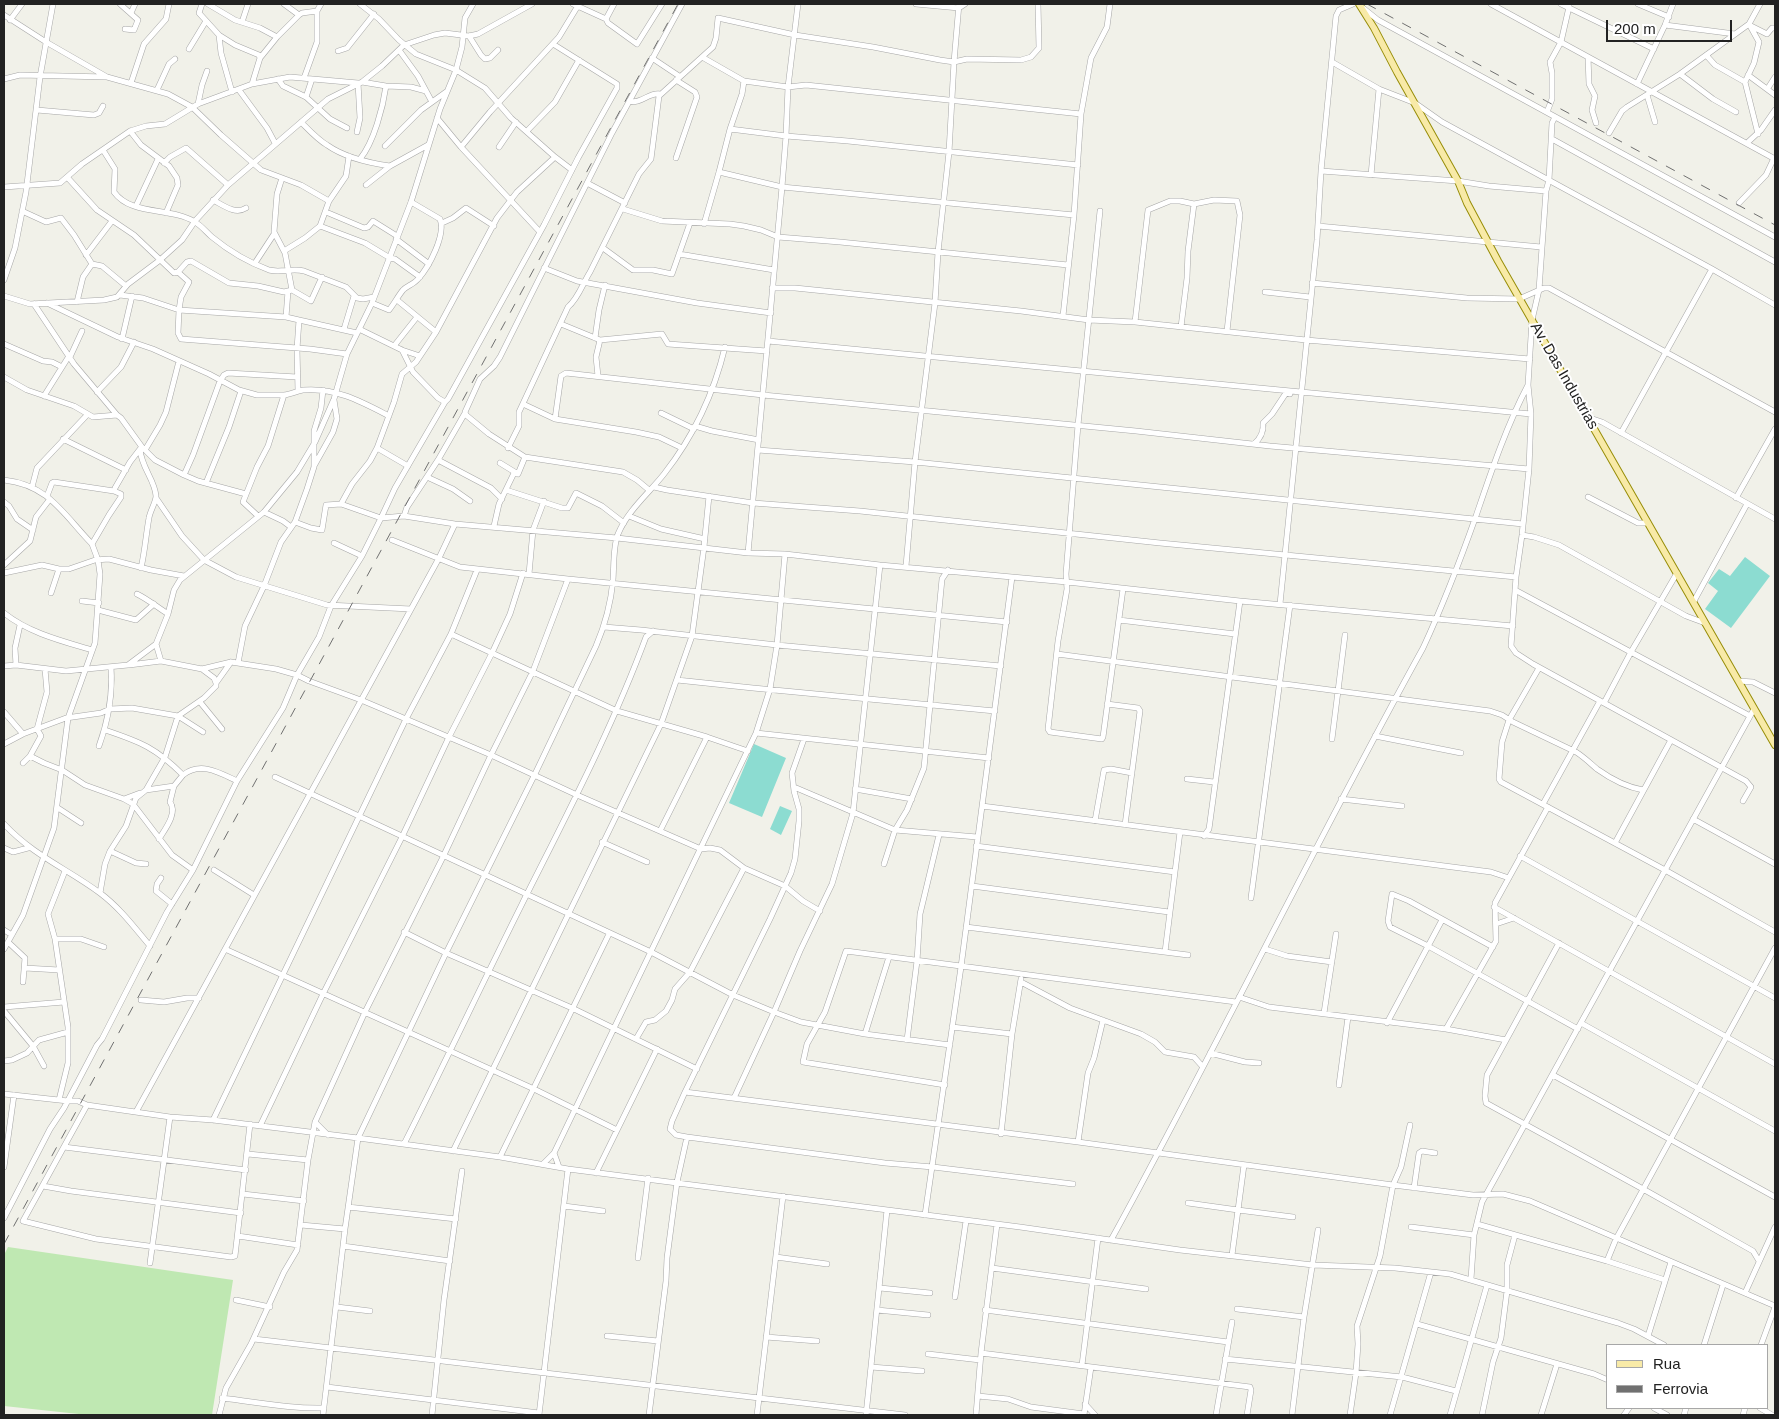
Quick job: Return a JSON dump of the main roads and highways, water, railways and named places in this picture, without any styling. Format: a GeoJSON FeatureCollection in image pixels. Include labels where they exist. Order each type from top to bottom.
{"type":"FeatureCollection","features":[{"type":"Feature","properties":{"kind":"main road","name":"Av. Das Industrias"},"geometry":{"type":"LineString","coordinates":[[1357,4],[1374,28],[1458,181],[1467,203],[1519,299],[1775,745]]}},
{"type":"Feature","properties":{"kind":"railway"},"geometry":{"type":"LineString","coordinates":[[4,1244],[678,4]]}},
{"type":"Feature","properties":{"kind":"railway"},"geometry":{"type":"LineString","coordinates":[[1367,4],[1775,225]]}}]}
